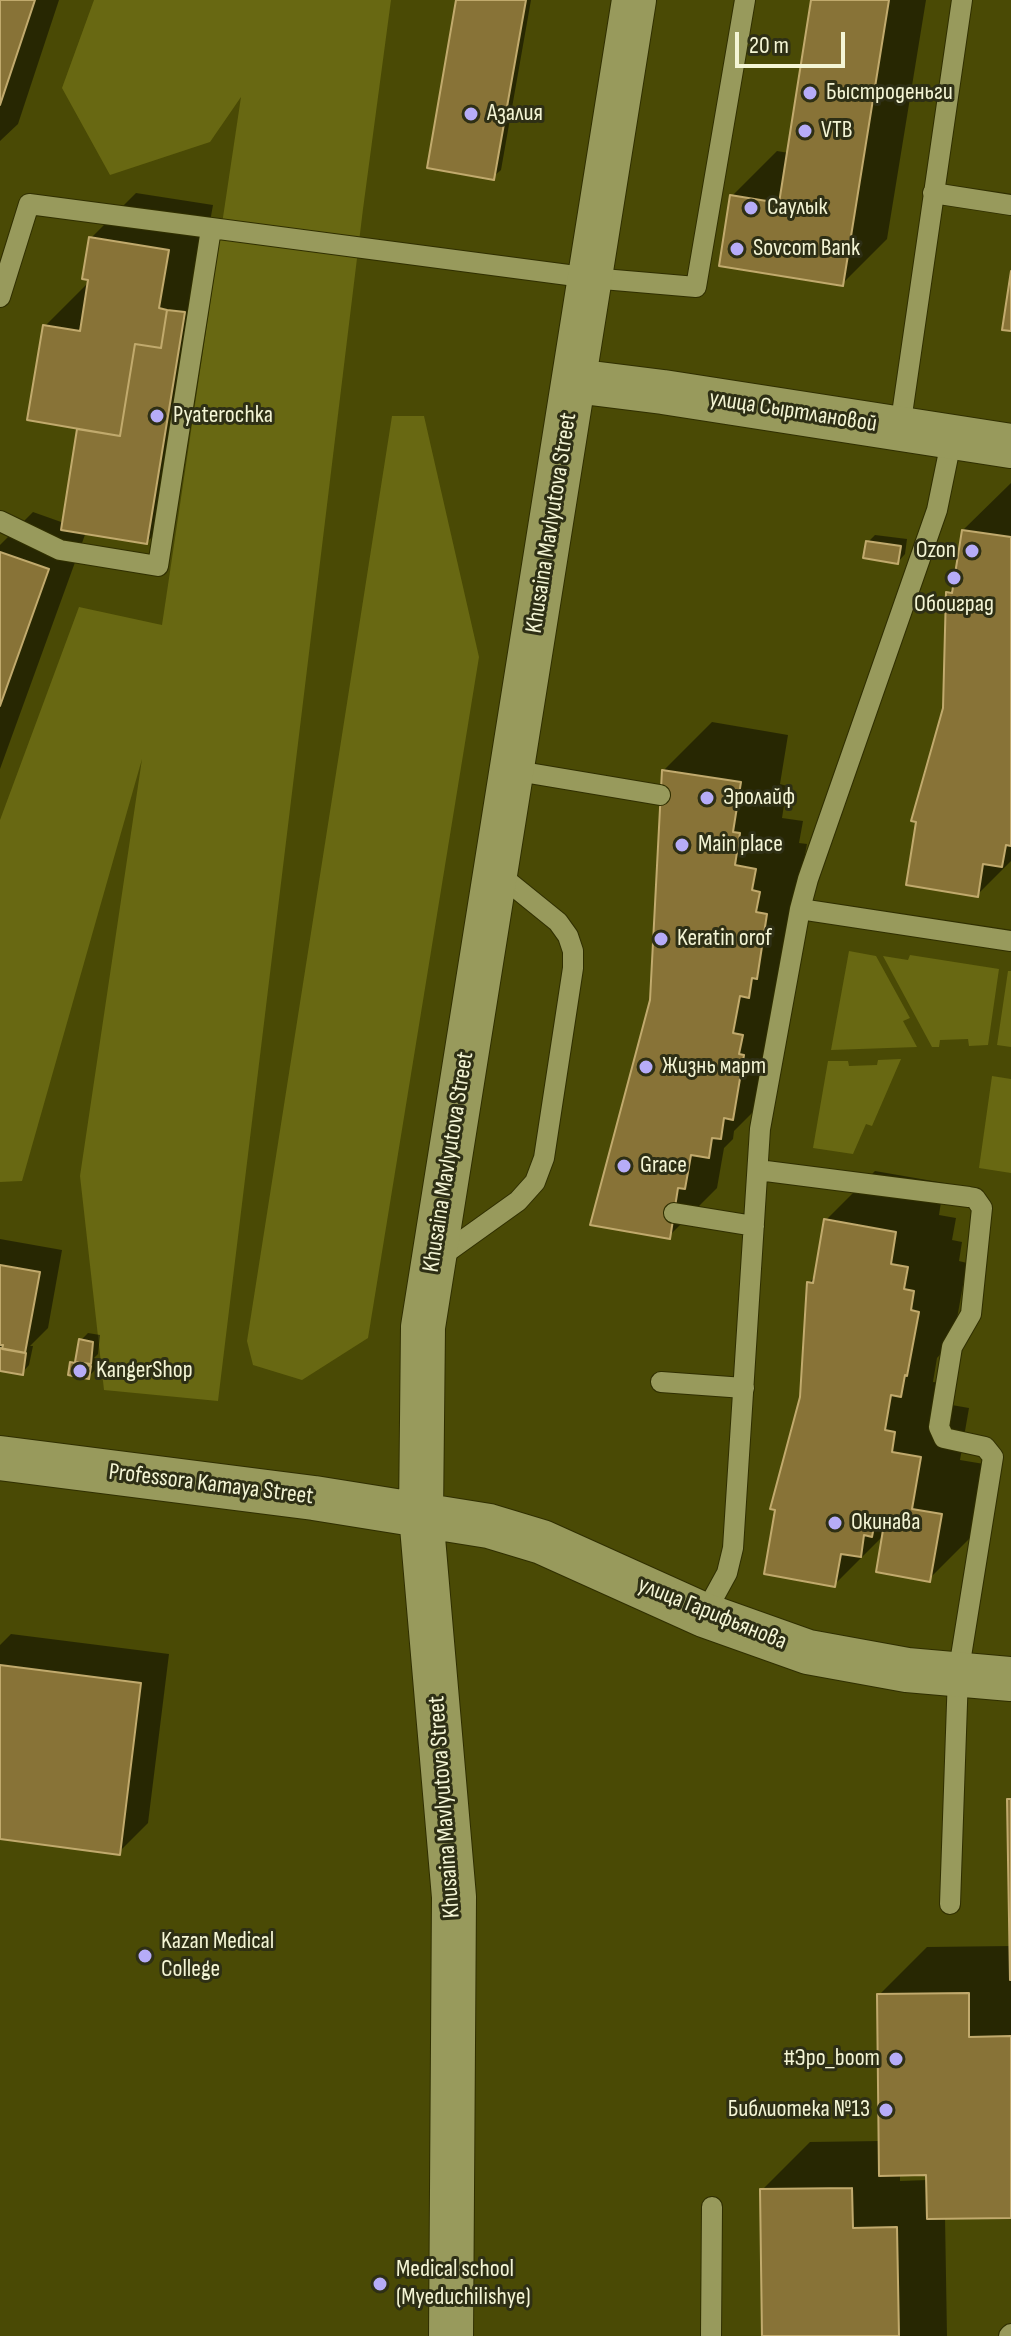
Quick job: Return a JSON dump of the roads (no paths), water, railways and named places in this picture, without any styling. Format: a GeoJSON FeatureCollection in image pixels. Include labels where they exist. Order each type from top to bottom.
{"type":"FeatureCollection","features":[{"type":"Feature","properties":{"kind":"street","name":"Khusaina Mavlyutova Street"},"geometry":{"type":"LineString","coordinates":[[451,2336],[454,1897],[421,1515],[423,1327],[634,0]]}},
{"type":"Feature","properties":{"kind":"street","name":"улица Сыртлановой"},"geometry":{"type":"LineString","coordinates":[[575,381],[1011,446]]}},
{"type":"Feature","properties":{"kind":"street","name":"Professora Kamaya Street"},"geometry":{"type":"LineString","coordinates":[[0,1458],[421,1515]]}},
{"type":"Feature","properties":{"kind":"street","name":"улица Гарифьянова"},"geometry":{"type":"LineString","coordinates":[[421,1515],[489,1526],[542,1542],[704,1615],[808,1652],[876,1666],[1011,1679]]}},
{"type":"Feature","properties":{"kind":"lane"},"geometry":{"type":"LineString","coordinates":[[0,297],[29,204],[591,278],[696,287],[745,0]]}},
{"type":"Feature","properties":{"kind":"lane"},"geometry":{"type":"LineString","coordinates":[[900,428],[962,0]]}},
{"type":"Feature","properties":{"kind":"lane"},"geometry":{"type":"LineString","coordinates":[[933,193],[1011,205]]}},
{"type":"Feature","properties":{"kind":"lane"},"geometry":{"type":"LineString","coordinates":[[0,521],[60,550],[158,566],[211,229]]}},
{"type":"Feature","properties":{"kind":"lane"},"geometry":{"type":"LineString","coordinates":[[704,1615],[732,1558],[761,1121],[800,909],[937,510],[952,437]]}},
{"type":"Feature","properties":{"kind":"lane"},"geometry":{"type":"LineString","coordinates":[[511,770],[660,795]]}},
{"type":"Feature","properties":{"kind":"lane"},"geometry":{"type":"LineString","coordinates":[[433,1261],[518,1201],[535,1182],[544,1158],[573,951],[568,936],[552,916],[495,871]]}},
{"type":"Feature","properties":{"kind":"lane"},"geometry":{"type":"LineString","coordinates":[[800,909],[1011,941]]}},
{"type":"Feature","properties":{"kind":"lane"},"geometry":{"type":"LineString","coordinates":[[758,1170],[975,1198],[982,1208],[971,1314],[952,1347],[939,1427],[944,1438],[985,1447],[993,1457],[958,1675],[950,1904]]}},
{"type":"Feature","properties":{"kind":"lane"},"geometry":{"type":"LineString","coordinates":[[674,1213],[754,1226]]}},
{"type":"Feature","properties":{"kind":"lane"},"geometry":{"type":"LineString","coordinates":[[661,1382],[744,1388]]}},
{"type":"Feature","properties":{"kind":"lane"},"geometry":{"type":"LineString","coordinates":[[711,2336],[712,2207]]}},
{"type":"Feature","properties":{"kind":"place","name":"Быстроденьги"},"geometry":{"type":"Point","coordinates":[810,93]}},
{"type":"Feature","properties":{"kind":"place","name":"Азалия"},"geometry":{"type":"Point","coordinates":[471,114]}},
{"type":"Feature","properties":{"kind":"place","name":"VTB"},"geometry":{"type":"Point","coordinates":[805,131]}},
{"type":"Feature","properties":{"kind":"place","name":"Саулык"},"geometry":{"type":"Point","coordinates":[751,208]}},
{"type":"Feature","properties":{"kind":"place","name":"Sovcom Bank"},"geometry":{"type":"Point","coordinates":[737,249]}},
{"type":"Feature","properties":{"kind":"place","name":"Pyaterochka"},"geometry":{"type":"Point","coordinates":[157,416]}},
{"type":"Feature","properties":{"kind":"place","name":"Ozon"},"geometry":{"type":"Point","coordinates":[972,551]}},
{"type":"Feature","properties":{"kind":"place","name":"Обоиград"},"geometry":{"type":"Point","coordinates":[954,578]}},
{"type":"Feature","properties":{"kind":"place","name":"Эролайф"},"geometry":{"type":"Point","coordinates":[707,798]}},
{"type":"Feature","properties":{"kind":"place","name":"Main place"},"geometry":{"type":"Point","coordinates":[682,845]}},
{"type":"Feature","properties":{"kind":"place","name":"Keratin orof"},"geometry":{"type":"Point","coordinates":[661,939]}},
{"type":"Feature","properties":{"kind":"place","name":"Жизнь март"},"geometry":{"type":"Point","coordinates":[646,1067]}},
{"type":"Feature","properties":{"kind":"place","name":"Grace"},"geometry":{"type":"Point","coordinates":[624,1166]}},
{"type":"Feature","properties":{"kind":"place","name":"KangerShop"},"geometry":{"type":"Point","coordinates":[80,1371]}},
{"type":"Feature","properties":{"kind":"place","name":"Окинава"},"geometry":{"type":"Point","coordinates":[835,1523]}},
{"type":"Feature","properties":{"kind":"place","name":"Kazan Medical College"},"geometry":{"type":"Point","coordinates":[145,1956]}},
{"type":"Feature","properties":{"kind":"place","name":"#Эро_boom"},"geometry":{"type":"Point","coordinates":[896,2059]}},
{"type":"Feature","properties":{"kind":"place","name":"Библиотека №13"},"geometry":{"type":"Point","coordinates":[886,2110]}},
{"type":"Feature","properties":{"kind":"place","name":"Medical school (Myeduchilishye)"},"geometry":{"type":"Point","coordinates":[380,2284]}}]}
